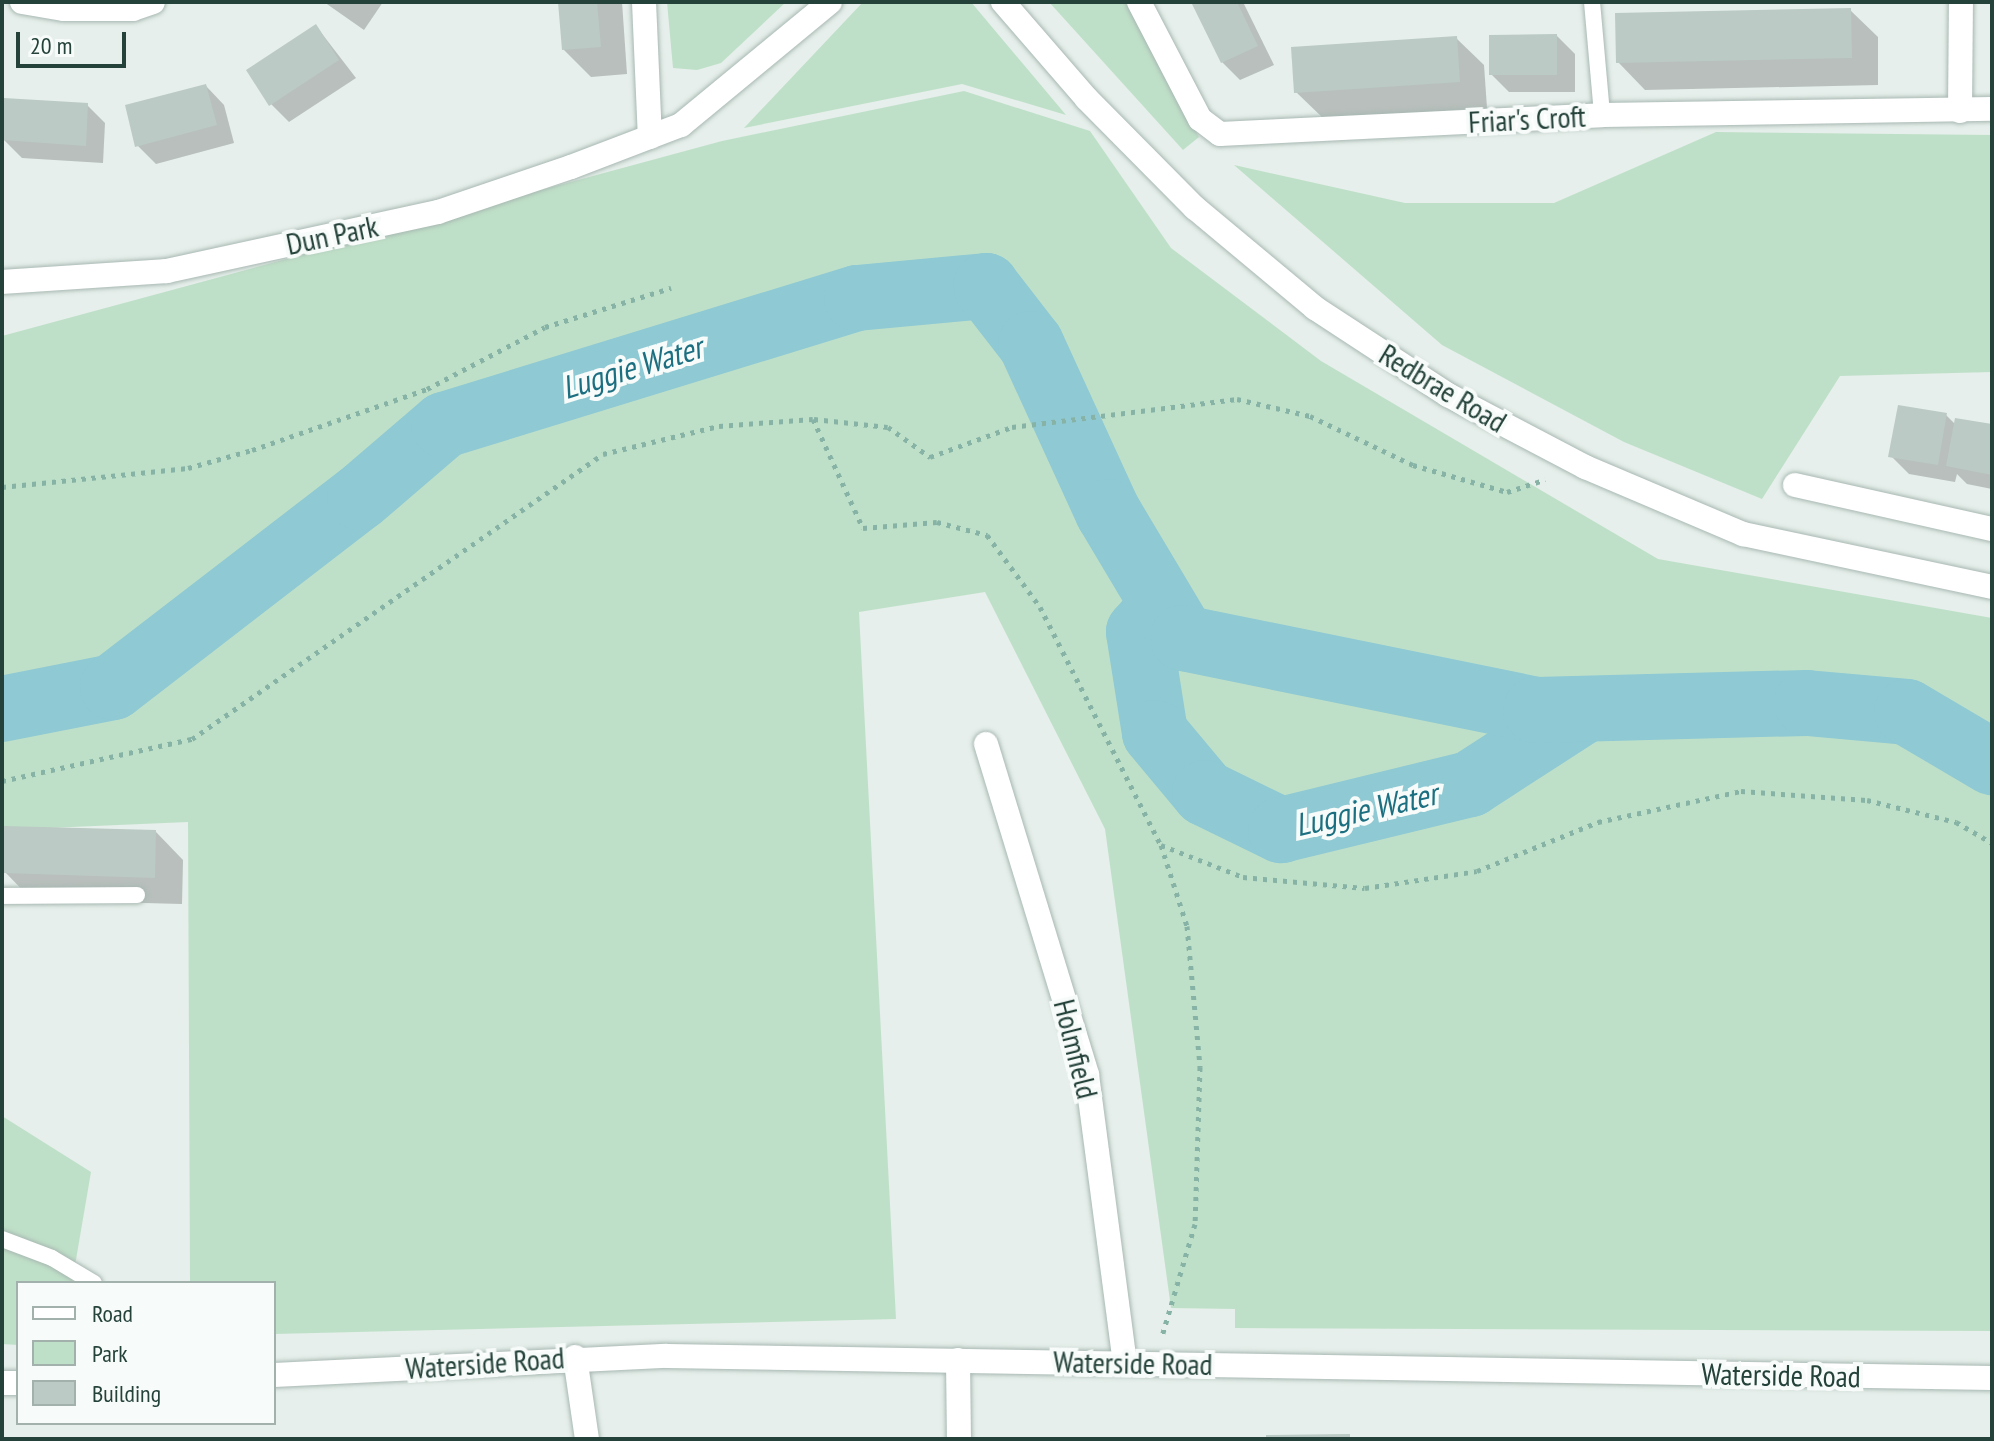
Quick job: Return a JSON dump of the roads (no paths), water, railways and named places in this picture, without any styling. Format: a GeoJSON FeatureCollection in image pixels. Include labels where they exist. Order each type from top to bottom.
{"type":"FeatureCollection","features":[{"type":"Feature","properties":{"kind":"street"},"geometry":{"type":"LineString","coordinates":[[22,2],[119,9],[153,2]]}},
{"type":"Feature","properties":{"kind":"street"},"geometry":{"type":"LineString","coordinates":[[644,2],[650,137]]}},
{"type":"Feature","properties":{"kind":"street","name":"Dun Park"},"geometry":{"type":"LineString","coordinates":[[2,282],[167,271],[438,212],[681,125],[830,2]]}},
{"type":"Feature","properties":{"kind":"street","name":"Redbrae Road"},"geometry":{"type":"LineString","coordinates":[[1003,2],[1087,99],[1195,208],[1315,308],[1448,395],[1585,467],[1743,534],[1992,587]]}},
{"type":"Feature","properties":{"kind":"street","name":"Friar's Croft"},"geometry":{"type":"LineString","coordinates":[[1139,2],[1200,119],[1220,134],[1602,115],[1992,109]]}},
{"type":"Feature","properties":{"kind":"street"},"geometry":{"type":"LineString","coordinates":[[1960,111],[1961,2]]}},
{"type":"Feature","properties":{"kind":"street"},"geometry":{"type":"LineString","coordinates":[[1795,485],[1992,529]]}},
{"type":"Feature","properties":{"kind":"street","name":"Holmfield"},"geometry":{"type":"LineString","coordinates":[[986,744],[1087,1075],[1125,1363]]}},
{"type":"Feature","properties":{"kind":"street"},"geometry":{"type":"LineString","coordinates":[[575,1357],[587,1439]]}},
{"type":"Feature","properties":{"kind":"street","name":"Waterside Road"},"geometry":{"type":"LineString","coordinates":[[276,1375],[575,1357],[958,1360],[1992,1378]]}},
{"type":"Feature","properties":{"kind":"street"},"geometry":{"type":"LineString","coordinates":[[958,1360],[959,1439]]}},
{"type":"Feature","properties":{"kind":"lane"},"geometry":{"type":"LineString","coordinates":[[1592,2],[1602,115]]}},
{"type":"Feature","properties":{"kind":"lane"},"geometry":{"type":"LineString","coordinates":[[2,896],[137,895]]}},
{"type":"Feature","properties":{"kind":"lane"},"geometry":{"type":"LineString","coordinates":[[2,1239],[52,1258],[91,1281]]}},
{"type":"Feature","properties":{"kind":"waterway","name":"Luggie Water"},"geometry":{"type":"LineString","coordinates":[[2,709],[113,687],[360,497],[444,425],[857,298],[986,286],[1031,344],[1108,512],[1183,638],[1536,710],[1807,703],[1907,712],[1992,762]]}},
{"type":"Feature","properties":{"kind":"waterway","name":"Luggie Water"},"geometry":{"type":"LineString","coordinates":[[1163,605],[1139,632],[1155,733],[1205,793],[1281,830],[1470,784],[1586,709]]}}]}
